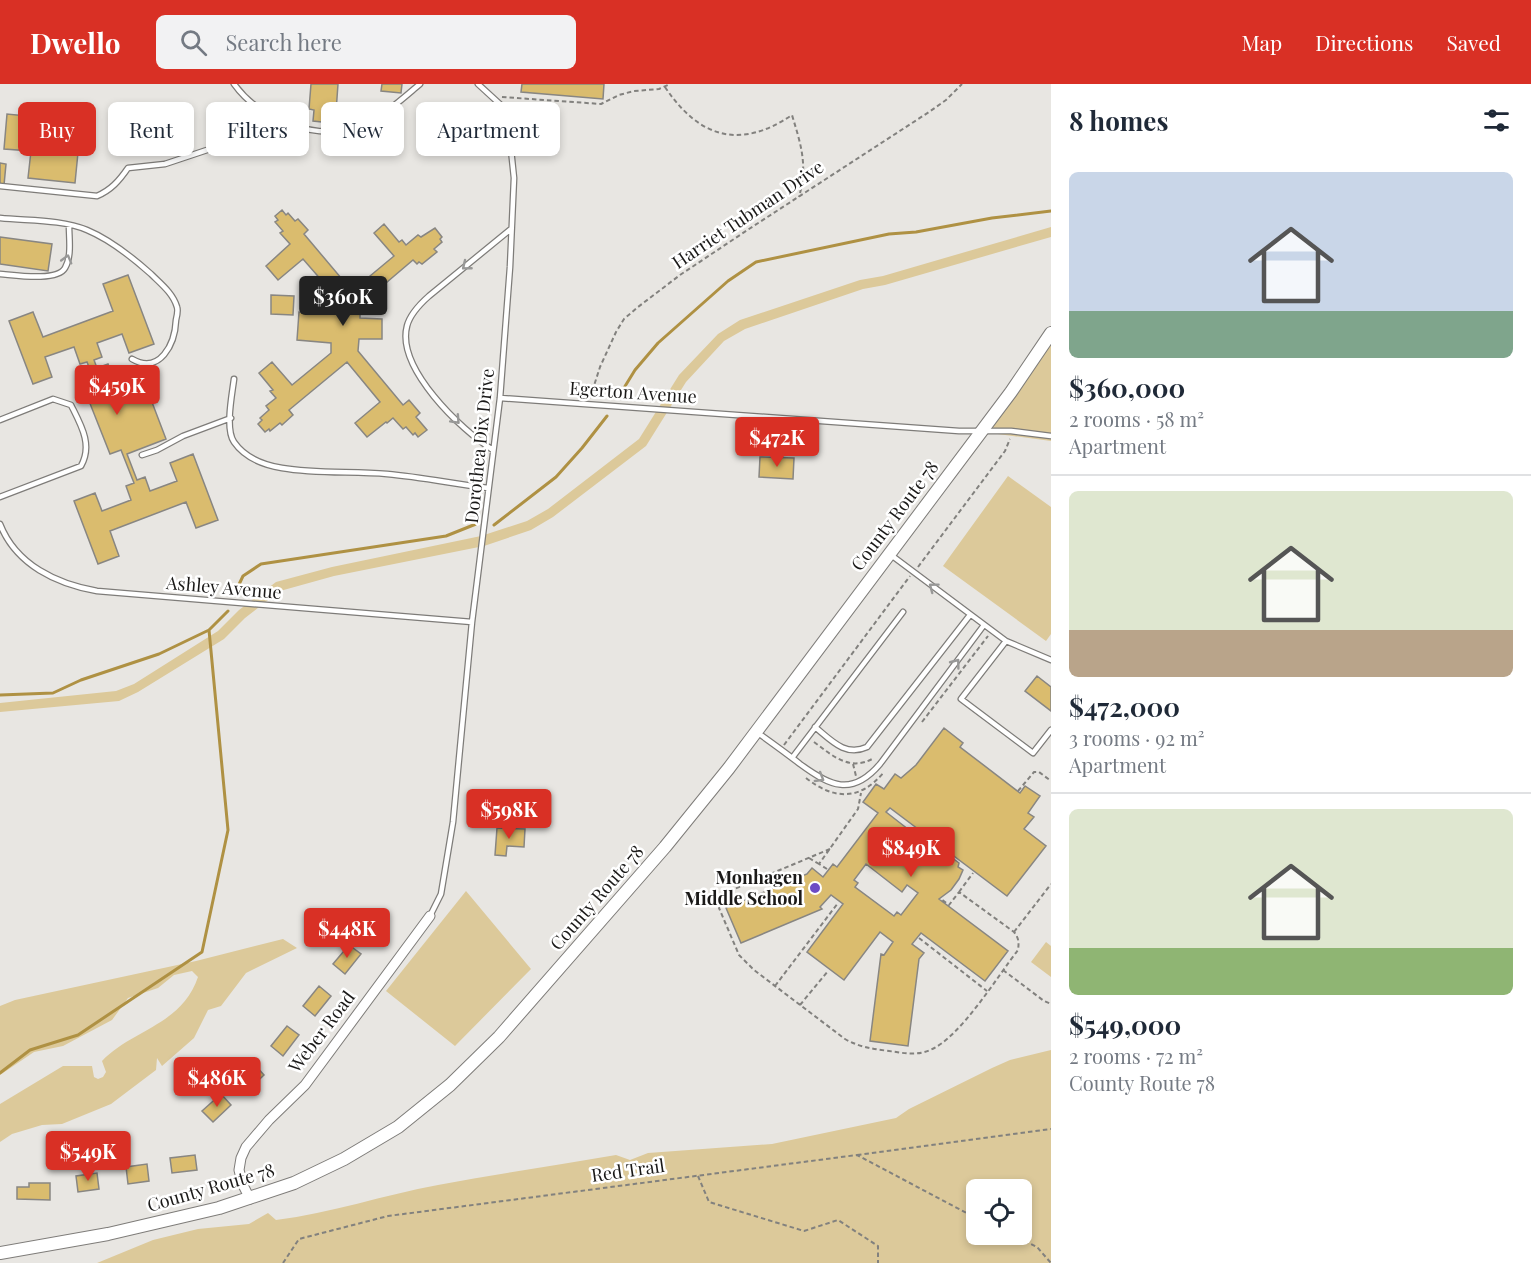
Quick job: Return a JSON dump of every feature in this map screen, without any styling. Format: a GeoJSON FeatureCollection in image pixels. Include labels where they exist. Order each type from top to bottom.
{"type":"FeatureCollection","features":[{"type":"Feature","properties":{"kind":"street","name":"County Route 78"},"geometry":{"type":"LineString","coordinates":[[0,1253],[108,1234],[250,1199],[294,1184],[344,1159],[398,1127],[450,1086],[499,1037],[665,847],[729,768],[982,431],[1051,333]]}},
{"type":"Feature","properties":{"kind":"street","name":"Weber Road"},"geometry":{"type":"LineString","coordinates":[[250,1199],[239,1170],[246,1147],[269,1120],[305,1085],[430,916]]}},
{"type":"Feature","properties":{"kind":"lane"},"geometry":{"type":"LineString","coordinates":[[234,84],[252,102]]}},
{"type":"Feature","properties":{"kind":"lane"},"geometry":{"type":"LineString","coordinates":[[309,128],[329,132],[359,126],[385,112],[420,84]]}},
{"type":"Feature","properties":{"kind":"lane","name":"Dorothea Dix Drive"},"geometry":{"type":"LineString","coordinates":[[430,916],[441,894],[453,822],[472,622],[500,398],[514,178],[508,121],[502,106],[478,84]]}},
{"type":"Feature","properties":{"kind":"lane"},"geometry":{"type":"LineString","coordinates":[[0,186],[97,196],[108,191],[117,183],[128,168],[165,164],[206,150]]}},
{"type":"Feature","properties":{"kind":"lane"},"geometry":{"type":"LineString","coordinates":[[0,218],[69,225],[86,229],[112,243],[134,259],[166,288],[177,307],[176,334],[166,354],[153,363],[147,364],[132,359]]}},
{"type":"Feature","properties":{"kind":"lane"},"geometry":{"type":"LineString","coordinates":[[0,274],[49,276],[61,272],[66,267],[70,248],[69,225]]}},
{"type":"Feature","properties":{"kind":"lane"},"geometry":{"type":"LineString","coordinates":[[493,450],[460,425],[427,387],[410,358],[407,326],[416,308],[511,229]]}},
{"type":"Feature","properties":{"kind":"lane"},"geometry":{"type":"LineString","coordinates":[[234,379],[231,418],[233,441],[244,453],[259,462],[281,468],[389,474],[488,488]]}},
{"type":"Feature","properties":{"kind":"lane","name":"Egerton Avenue"},"geometry":{"type":"LineString","coordinates":[[500,398],[959,431],[1011,431],[1051,436]]}},
{"type":"Feature","properties":{"kind":"lane"},"geometry":{"type":"LineString","coordinates":[[0,420],[53,399],[71,405],[85,434],[86,457],[81,466],[0,497]]}},
{"type":"Feature","properties":{"kind":"lane"},"geometry":{"type":"LineString","coordinates":[[142,455],[183,436],[231,418]]}},
{"type":"Feature","properties":{"kind":"lane","name":"Ashley Avenue"},"geometry":{"type":"LineString","coordinates":[[0,524],[12,546],[23,559],[58,581],[77,588],[472,622]]}},
{"type":"Feature","properties":{"kind":"lane"},"geometry":{"type":"LineString","coordinates":[[889,553],[1006,641],[1051,660]]}},
{"type":"Feature","properties":{"kind":"lane"},"geometry":{"type":"LineString","coordinates":[[792,758],[903,612]]}},
{"type":"Feature","properties":{"kind":"lane"},"geometry":{"type":"LineString","coordinates":[[815,727],[845,750],[856,751],[867,747],[970,615]]}},
{"type":"Feature","properties":{"kind":"lane"},"geometry":{"type":"LineString","coordinates":[[756,731],[824,781],[840,785],[858,783],[868,777],[880,764],[984,625]]}},
{"type":"Feature","properties":{"kind":"lane"},"geometry":{"type":"LineString","coordinates":[[1006,641],[962,699],[1033,753],[1051,730]]}},
{"type":"Feature","properties":{"kind":"path"},"geometry":{"type":"LineString","coordinates":[[492,96],[601,104],[619,94],[665,87],[670,84]]}},
{"type":"Feature","properties":{"kind":"path","name":"Harriet Tubman Drive"},"geometry":{"type":"LineString","coordinates":[[589,403],[600,367],[624,319],[680,275],[929,112],[946,100],[962,84]]}},
{"type":"Feature","properties":{"kind":"path"},"geometry":{"type":"LineString","coordinates":[[665,87],[682,108],[701,125],[723,134],[754,133],[778,124],[792,115],[803,154],[804,176],[800,197]]}},
{"type":"Feature","properties":{"kind":"path"},"geometry":{"type":"LineString","coordinates":[[918,567],[1005,451],[1010,439],[1002,438]]}},
{"type":"Feature","properties":{"kind":"path"},"geometry":{"type":"LineString","coordinates":[[784,745],[910,576]]}},
{"type":"Feature","properties":{"kind":"path"},"geometry":{"type":"LineString","coordinates":[[819,864],[858,808],[861,792],[853,765]]}},
{"type":"Feature","properties":{"kind":"path"},"geometry":{"type":"LineString","coordinates":[[1018,791],[1034,772],[1039,772],[1051,781]]}},
{"type":"Feature","properties":{"kind":"path"},"geometry":{"type":"LineString","coordinates":[[830,849],[732,890],[723,896],[719,903],[739,955],[754,970],[856,1045],[912,1054],[930,1050],[948,1039],[1018,951],[1019,942],[1014,932],[959,892]]}},
{"type":"Feature","properties":{"kind":"path"},"geometry":{"type":"LineString","coordinates":[[809,858],[827,869]]}},
{"type":"Feature","properties":{"kind":"path"},"geometry":{"type":"LineString","coordinates":[[941,899],[949,905],[973,873]]}},
{"type":"Feature","properties":{"kind":"path"},"geometry":{"type":"LineString","coordinates":[[1014,932],[1051,884]]}},
{"type":"Feature","properties":{"kind":"path"},"geometry":{"type":"LineString","coordinates":[[775,986],[838,903]]}},
{"type":"Feature","properties":{"kind":"path"},"geometry":{"type":"LineString","coordinates":[[919,938],[987,991]]}},
{"type":"Feature","properties":{"kind":"path"},"geometry":{"type":"LineString","coordinates":[[1003,970],[1051,1004]]}},
{"type":"Feature","properties":{"kind":"path"},"geometry":{"type":"LineString","coordinates":[[800,1005],[828,971]]}},
{"type":"Feature","properties":{"kind":"path","name":"Red Trail"},"geometry":{"type":"LineString","coordinates":[[283,1263],[299,1239],[388,1216],[1051,1129]]}},
{"type":"Feature","properties":{"kind":"path"},"geometry":{"type":"LineString","coordinates":[[857,1155],[966,1213]]}},
{"type":"Feature","properties":{"kind":"path"},"geometry":{"type":"LineString","coordinates":[[698,1176],[710,1202],[804,1231],[838,1220],[878,1246],[878,1263]]}},
{"type":"Feature","properties":{"kind":"path"},"geometry":{"type":"LineString","coordinates":[[1032,1244],[1051,1263]]}},
{"type":"Feature","properties":{"kind":"shaded area"},"geometry":{"type":"Polygon","coordinates":[[[1051,227],[1051,237],[885,285],[863,289],[745,329],[724,341],[686,382],[646,446],[553,517],[531,530],[484,546],[334,576],[280,591],[245,618],[224,639],[138,692],[119,701],[0,712],[0,703],[116,691],[134,684],[218,631],[239,610],[276,582],[332,567],[481,536],[527,521],[548,509],[639,439],[679,375],[718,334],[740,320],[860,280],[883,276],[1051,227]]]}},
{"type":"Feature","properties":{"kind":"shaded area"},"geometry":{"type":"Polygon","coordinates":[[[1051,337],[1051,441],[983,432],[1051,337]]]}},
{"type":"Feature","properties":{"kind":"shaded area"},"geometry":{"type":"Polygon","coordinates":[[[1008,476],[1051,507],[1051,634],[1046,641],[943,566],[1008,476]]]}},
{"type":"Feature","properties":{"kind":"shaded area"},"geometry":{"type":"Polygon","coordinates":[[[466,891],[531,969],[455,1046],[386,991],[466,891]]]}},
{"type":"Feature","properties":{"kind":"shaded area"},"geometry":{"type":"Polygon","coordinates":[[[283,939],[297,948],[246,973],[221,1006],[208,1010],[194,1038],[162,1066],[157,1058],[156,1070],[111,1104],[62,1124],[42,1125],[12,1134],[0,1142],[0,1104],[63,1066],[92,1066],[94,1077],[98,1079],[103,1077],[106,1072],[102,1061],[114,1050],[156,1025],[181,1006],[191,993],[198,977],[192,971],[174,975],[158,988],[128,998],[112,1020],[63,1046],[34,1052],[0,1075],[0,1006],[15,1000],[196,961],[283,939]]]}},
{"type":"Feature","properties":{"kind":"shaded area"},"geometry":{"type":"Polygon","coordinates":[[[1046,942],[1051,946],[1051,977],[1031,962],[1046,942]]]}},
{"type":"Feature","properties":{"kind":"shaded area"},"geometry":{"type":"Polygon","coordinates":[[[1051,1050],[1051,1263],[97,1263],[153,1240],[198,1229],[249,1224],[268,1213],[276,1220],[297,1217],[418,1189],[616,1155],[630,1160],[648,1153],[772,1144],[896,1118],[909,1109],[1010,1060],[1051,1050]]]}},
{"type":"Feature","properties":{"kind":"building"},"geometry":{"type":"Polygon","coordinates":[[[311,84],[338,84],[337,102],[321,102],[321,122],[313,121],[314,110],[309,109],[311,84]]]}},
{"type":"Feature","properties":{"kind":"building"},"geometry":{"type":"Polygon","coordinates":[[[382,84],[402,84],[401,93],[381,91],[382,84]]]}},
{"type":"Feature","properties":{"kind":"building"},"geometry":{"type":"Polygon","coordinates":[[[522,84],[604,84],[603,99],[521,92],[522,84]]]}},
{"type":"Feature","properties":{"kind":"building"},"geometry":{"type":"Polygon","coordinates":[[[7,114],[18,115],[18,150],[4,149],[7,114]]]}},
{"type":"Feature","properties":{"kind":"building"},"geometry":{"type":"Polygon","coordinates":[[[30,156],[78,156],[75,183],[28,178],[30,156]]]}},
{"type":"Feature","properties":{"kind":"building"},"geometry":{"type":"Polygon","coordinates":[[[0,163],[6,164],[4,185],[0,184],[0,163]]]}},
{"type":"Feature","properties":{"kind":"building"},"geometry":{"type":"Polygon","coordinates":[[[282,210],[295,221],[298,219],[308,230],[304,234],[352,291],[394,256],[374,233],[384,224],[399,242],[402,240],[406,245],[418,235],[421,237],[435,228],[442,237],[440,239],[442,242],[434,249],[437,252],[422,264],[419,262],[417,264],[413,260],[360,305],[360,318],[382,319],[382,339],[359,339],[358,351],[403,405],[409,400],[420,413],[416,417],[427,430],[418,437],[406,427],[403,429],[393,418],[367,437],[355,423],[380,402],[347,362],[289,410],[293,415],[282,425],[280,423],[265,432],[258,424],[262,420],[260,418],[269,410],[266,406],[276,398],[270,391],[273,390],[259,373],[272,362],[292,385],[331,353],[331,343],[297,340],[299,312],[332,314],[333,300],[336,297],[303,259],[278,280],[266,266],[290,244],[280,233],[283,231],[275,222],[278,220],[275,216],[282,210]]]}},
{"type":"Feature","properties":{"kind":"building"},"geometry":{"type":"Polygon","coordinates":[[[0,237],[52,244],[48,271],[0,264],[0,237]]]}},
{"type":"Feature","properties":{"kind":"building"},"geometry":{"type":"Polygon","coordinates":[[[128,275],[154,344],[129,353],[122,334],[97,343],[102,357],[94,360],[97,368],[108,364],[116,386],[142,376],[166,439],[127,454],[137,480],[145,477],[150,491],[177,481],[170,463],[193,454],[218,520],[196,528],[186,502],[110,531],[119,556],[98,564],[74,501],[95,493],[102,511],[131,500],[126,486],[134,483],[121,450],[110,454],[87,396],[98,391],[87,362],[80,364],[74,347],[45,357],[52,377],[33,384],[9,321],[33,312],[43,337],[113,311],[103,284],[128,275]]]}},
{"type":"Feature","properties":{"kind":"building"},"geometry":{"type":"Polygon","coordinates":[[[271,295],[294,296],[293,315],[271,314],[271,295]]]}},
{"type":"Feature","properties":{"kind":"building"},"geometry":{"type":"Polygon","coordinates":[[[760,457],[794,458],[793,479],[759,477],[760,457]]]}},
{"type":"Feature","properties":{"kind":"building"},"geometry":{"type":"Polygon","coordinates":[[[1037,676],[1051,687],[1051,711],[1025,691],[1037,676]]]}},
{"type":"Feature","properties":{"kind":"building","name":"Monhagen Middle School"},"geometry":{"type":"Polygon","coordinates":[[[944,728],[963,743],[960,747],[1020,793],[1025,786],[1040,796],[1028,813],[1034,817],[1024,829],[1046,846],[1007,896],[890,808],[886,812],[913,833],[915,830],[959,863],[958,867],[963,870],[959,879],[951,890],[939,899],[1008,951],[985,981],[921,933],[912,944],[924,953],[919,959],[908,1046],[870,1041],[881,954],[884,955],[893,942],[880,932],[844,980],[807,952],[843,904],[831,895],[820,907],[822,909],[741,943],[726,908],[807,874],[812,868],[823,877],[833,864],[837,867],[878,813],[863,802],[876,784],[884,789],[895,774],[901,778],[916,765],[944,728]],[[866,864],[854,880],[858,883],[855,887],[894,916],[897,912],[901,915],[918,893],[907,885],[902,892],[866,864]]]}},
{"type":"Feature","properties":{"kind":"building"},"geometry":{"type":"Polygon","coordinates":[[[497,828],[525,829],[524,847],[507,846],[506,856],[495,855],[497,828]]]}},
{"type":"Feature","properties":{"kind":"building"},"geometry":{"type":"Polygon","coordinates":[[[349,945],[361,954],[345,974],[333,964],[349,945]]]}},
{"type":"Feature","properties":{"kind":"building"},"geometry":{"type":"Polygon","coordinates":[[[319,986],[331,996],[315,1016],[303,1006],[319,986]]]}},
{"type":"Feature","properties":{"kind":"building"},"geometry":{"type":"Polygon","coordinates":[[[287,1026],[299,1035],[283,1056],[271,1046],[287,1026]]]}},
{"type":"Feature","properties":{"kind":"building"},"geometry":{"type":"Polygon","coordinates":[[[254,1064],[264,1075],[246,1092],[235,1081],[254,1064]]]}},
{"type":"Feature","properties":{"kind":"building"},"geometry":{"type":"Polygon","coordinates":[[[221,1094],[231,1105],[213,1122],[202,1111],[221,1094]]]}},
{"type":"Feature","properties":{"kind":"building"},"geometry":{"type":"Polygon","coordinates":[[[195,1155],[197,1170],[172,1173],[170,1158],[195,1155]]]}},
{"type":"Feature","properties":{"kind":"building"},"geometry":{"type":"Polygon","coordinates":[[[147,1164],[149,1181],[128,1184],[126,1167],[147,1164]]]}},
{"type":"Feature","properties":{"kind":"building"},"geometry":{"type":"Polygon","coordinates":[[[97,1173],[99,1189],[78,1192],[76,1176],[97,1173]]]}},
{"type":"Feature","properties":{"kind":"building"},"geometry":{"type":"Polygon","coordinates":[[[29,1183],[50,1183],[50,1200],[17,1199],[17,1187],[29,1187],[29,1183]]]}},
{"type":"Feature","properties":{"kind":"waterway"},"geometry":{"type":"LineString","coordinates":[[619,396],[635,370],[658,343],[728,281],[756,262],[889,234],[916,232],[992,218],[1051,211]]}},
{"type":"Feature","properties":{"kind":"waterway"},"geometry":{"type":"LineString","coordinates":[[494,525],[556,477],[607,416]]}},
{"type":"Feature","properties":{"kind":"waterway"},"geometry":{"type":"LineString","coordinates":[[235,593],[243,576],[261,564],[446,536],[476,524]]}},
{"type":"Feature","properties":{"kind":"waterway"},"geometry":{"type":"LineString","coordinates":[[0,695],[53,693],[81,680],[159,654],[209,630],[228,611]]}},
{"type":"Feature","properties":{"kind":"waterway"},"geometry":{"type":"LineString","coordinates":[[0,1073],[30,1050],[78,1035],[202,952],[228,830],[209,630]]}},
{"type":"Feature","properties":{"kind":"place","name":"Monhagen Middle School"},"geometry":{"type":"Point","coordinates":[815,888]}}]}
